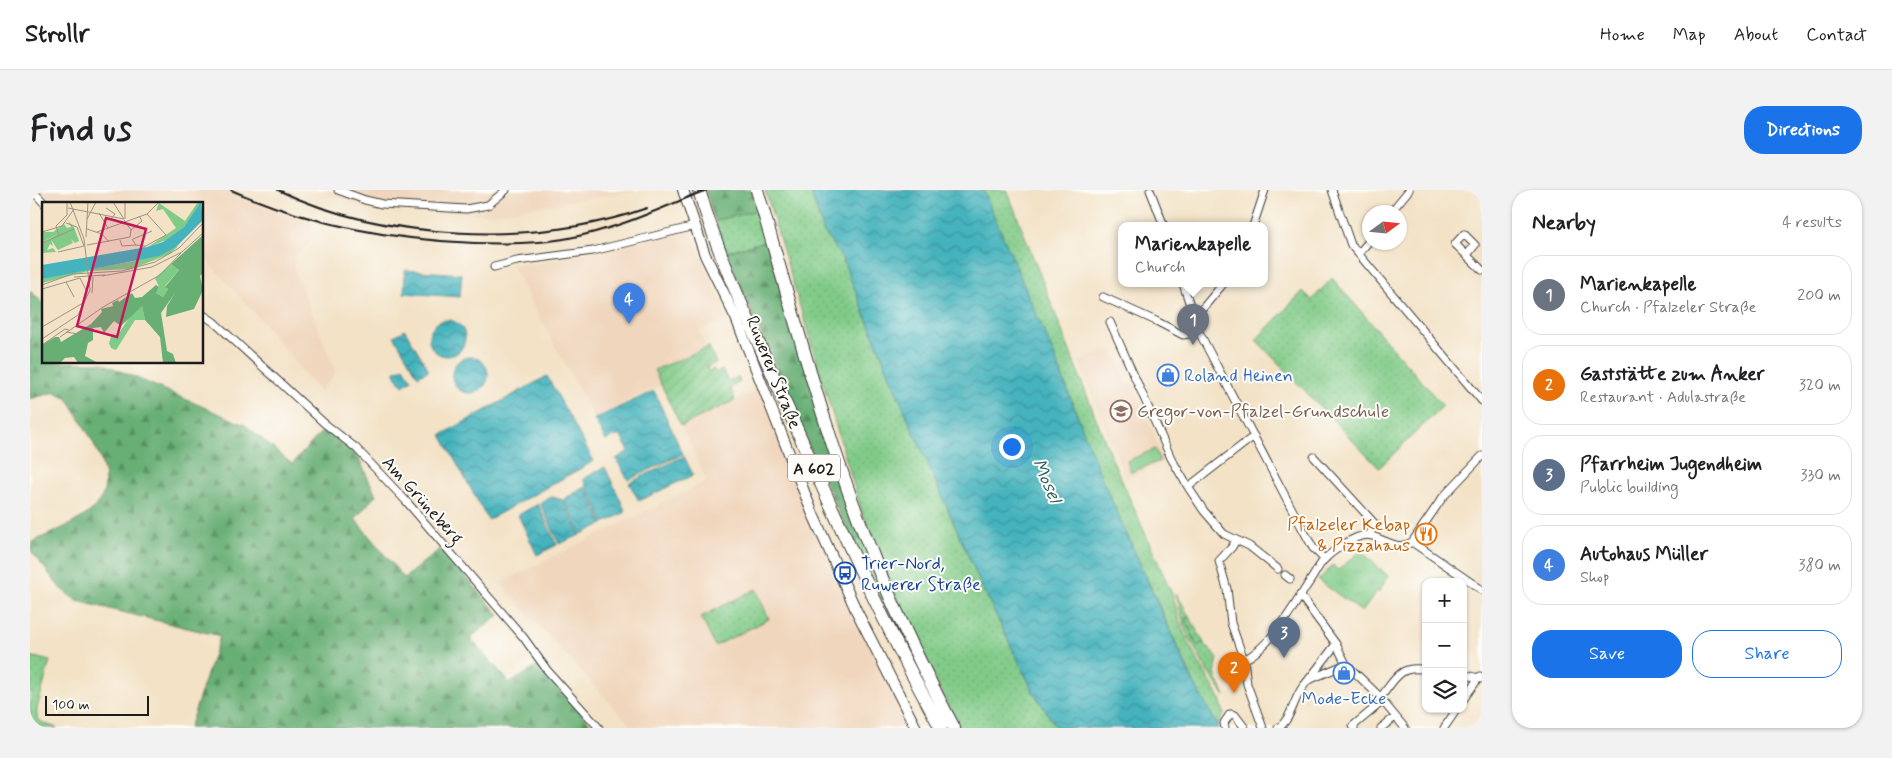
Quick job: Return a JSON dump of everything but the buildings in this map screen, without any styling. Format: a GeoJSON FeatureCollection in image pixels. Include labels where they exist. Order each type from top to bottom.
{"type":"FeatureCollection","features":[{"type":"Feature","properties":{"kind":"highway","name":"A 602"},"geometry":{"type":"LineString","coordinates":[[699,190],[720,254],[830,505],[890,631],[940,728]]}},
{"type":"Feature","properties":{"kind":"highway","name":"A 602"},"geometry":{"type":"LineString","coordinates":[[757,190],[805,353],[853,504],[904,629],[954,728]]}},
{"type":"Feature","properties":{"kind":"main road","name":"Ruwerer Straße"},"geometry":{"type":"LineString","coordinates":[[683,190],[705,254],[736,318],[820,530],[856,610],[916,728]]}},
{"type":"Feature","properties":{"kind":"street"},"geometry":{"type":"LineString","coordinates":[[32,190],[43,202]]}},
{"type":"Feature","properties":{"kind":"street"},"geometry":{"type":"LineString","coordinates":[[338,190],[365,200],[391,206],[476,209],[493,202],[506,190]]}},
{"type":"Feature","properties":{"kind":"street"},"geometry":{"type":"LineString","coordinates":[[1150,190],[1162,222]]}},
{"type":"Feature","properties":{"kind":"street"},"geometry":{"type":"LineString","coordinates":[[1254,222],[1266,190]]}},
{"type":"Feature","properties":{"kind":"street"},"geometry":{"type":"LineString","coordinates":[[1332,190],[1351,245],[1482,402]]}},
{"type":"Feature","properties":{"kind":"street"},"geometry":{"type":"LineString","coordinates":[[1397,205],[1409,190]]}},
{"type":"Feature","properties":{"kind":"street"},"geometry":{"type":"LineString","coordinates":[[494,267],[517,261],[592,251],[694,226]]}},
{"type":"Feature","properties":{"kind":"street"},"geometry":{"type":"LineString","coordinates":[[1359,253],[1362,249]]}},
{"type":"Feature","properties":{"kind":"street"},"geometry":{"type":"LineString","coordinates":[[1466,255],[1482,270]]}},
{"type":"Feature","properties":{"kind":"street"},"geometry":{"type":"LineString","coordinates":[[1184,287],[1199,332],[1313,548],[1324,559]]}},
{"type":"Feature","properties":{"kind":"street"},"geometry":{"type":"LineString","coordinates":[[1193,315],[1203,308],[1221,287]]}},
{"type":"Feature","properties":{"kind":"street"},"geometry":{"type":"LineString","coordinates":[[1103,297],[1183,335],[1199,332]]}},
{"type":"Feature","properties":{"kind":"street","name":"Am Grüneberg"},"geometry":{"type":"LineString","coordinates":[[204,316],[226,333],[324,423],[356,448],[406,502],[524,638],[547,670],[599,728]]}},
{"type":"Feature","properties":{"kind":"street"},"geometry":{"type":"LineString","coordinates":[[1110,322],[1171,458],[1188,488],[1204,511],[1224,534],[1249,546],[1278,569]]}},
{"type":"Feature","properties":{"kind":"street"},"geometry":{"type":"LineString","coordinates":[[1188,488],[1254,436]]}},
{"type":"Feature","properties":{"kind":"street"},"geometry":{"type":"LineString","coordinates":[[1244,660],[1254,654],[1284,621],[1324,559],[1351,541],[1364,536],[1371,536],[1400,546],[1412,542],[1443,497],[1482,456]]}},
{"type":"Feature","properties":{"kind":"street"},"geometry":{"type":"LineString","coordinates":[[1314,457],[1376,525],[1371,531],[1371,536]]}},
{"type":"Feature","properties":{"kind":"street"},"geometry":{"type":"LineString","coordinates":[[1236,540],[1219,561],[1228,589],[1231,623],[1244,660],[1247,684],[1263,728]]}},
{"type":"Feature","properties":{"kind":"street"},"geometry":{"type":"LineString","coordinates":[[1412,542],[1482,590]]}},
{"type":"Feature","properties":{"kind":"street"},"geometry":{"type":"LineString","coordinates":[[1300,595],[1336,644],[1346,664],[1405,728]]}},
{"type":"Feature","properties":{"kind":"street"},"geometry":{"type":"LineString","coordinates":[[1278,728],[1282,725],[1301,690],[1336,644]]}},
{"type":"Feature","properties":{"kind":"street"},"geometry":{"type":"LineString","coordinates":[[1311,679],[1346,664]]}},
{"type":"Feature","properties":{"kind":"street"},"geometry":{"type":"LineString","coordinates":[[1354,728],[1353,726],[1381,700],[1403,670],[1422,670]]}},
{"type":"Feature","properties":{"kind":"street"},"geometry":{"type":"LineString","coordinates":[[1467,675],[1480,678],[1467,695]]}},
{"type":"Feature","properties":{"kind":"street"},"geometry":{"type":"LineString","coordinates":[[1444,728],[1454,713]]}},
{"type":"Feature","properties":{"kind":"street"},"geometry":{"type":"LineString","coordinates":[[1225,728],[1224,723],[1230,714],[1235,715],[1245,728]]}},
{"type":"Feature","properties":{"kind":"street"},"geometry":{"type":"LineString","coordinates":[[1381,728],[1395,717]]}},
{"type":"Feature","properties":{"kind":"shaded area"},"geometry":{"type":"Polygon","coordinates":[[[34,190],[227,190],[263,207],[313,222],[308,244],[293,258],[295,271],[336,373],[320,392],[258,317],[204,257],[204,202],[45,202],[34,190]]]}},
{"type":"Feature","properties":{"kind":"shaded area"},"geometry":{"type":"Polygon","coordinates":[[[318,190],[638,190],[490,214],[380,209],[355,203],[318,190]]]}},
{"type":"Feature","properties":{"kind":"shaded area"},"geometry":{"type":"Polygon","coordinates":[[[691,230],[715,290],[730,318],[699,330],[706,348],[655,370],[662,385],[594,417],[511,265],[540,263],[691,230]]]}},
{"type":"Feature","properties":{"kind":"shaded area","name":"Gregor-von-Pfalzel-Grundschule"},"geometry":{"type":"Polygon","coordinates":[[[1113,349],[1128,384],[1133,383],[1164,461],[1126,479],[1078,361],[1113,349]]]}},
{"type":"Feature","properties":{"kind":"shaded area"},"geometry":{"type":"Polygon","coordinates":[[[760,388],[876,660],[910,728],[633,728],[500,583],[707,481],[681,426],[760,388]]]}},
{"type":"Feature","properties":{"kind":"green space"},"geometry":{"type":"Polygon","coordinates":[[[705,190],[752,190],[757,210],[715,221],[705,190]]]}},
{"type":"Feature","properties":{"kind":"green space"},"geometry":{"type":"Polygon","coordinates":[[[765,190],[810,190],[824,232],[842,258],[899,398],[982,587],[1034,693],[1057,728],[960,728],[921,654],[878,555],[860,506],[765,190]]]}},
{"type":"Feature","properties":{"kind":"green space"},"geometry":{"type":"Polygon","coordinates":[[[983,190],[1007,190],[1110,454],[1173,596],[1182,629],[1220,698],[1224,714],[1218,725],[1202,700],[1101,477],[1054,355],[983,190]]]}},
{"type":"Feature","properties":{"kind":"green space"},"geometry":{"type":"Polygon","coordinates":[[[757,210],[766,241],[726,252],[715,221],[757,210]]]}},
{"type":"Feature","properties":{"kind":"green space"},"geometry":{"type":"Polygon","coordinates":[[[766,241],[861,538],[852,542],[726,252],[766,241]]]}},
{"type":"Feature","properties":{"kind":"green space"},"geometry":{"type":"Polygon","coordinates":[[[1332,278],[1443,406],[1379,468],[1256,340],[1303,291],[1312,300],[1332,278]]]}},
{"type":"Feature","properties":{"kind":"green space"},"geometry":{"type":"Polygon","coordinates":[[[30,291],[42,302],[42,364],[104,364],[245,425],[292,464],[325,428],[354,449],[376,495],[355,519],[404,578],[441,548],[499,615],[470,638],[510,683],[541,664],[594,728],[189,728],[220,636],[77,601],[61,589],[32,552],[30,546],[32,542],[86,515],[97,504],[104,492],[105,477],[100,457],[88,433],[66,398],[55,392],[30,399],[30,291]]]}},
{"type":"Feature","properties":{"kind":"green space"},"geometry":{"type":"Polygon","coordinates":[[[709,347],[716,363],[707,367],[708,371],[714,369],[716,373],[722,370],[728,381],[738,377],[740,382],[730,387],[735,400],[681,426],[654,370],[709,347]]]}},
{"type":"Feature","properties":{"kind":"green space"},"geometry":{"type":"Polygon","coordinates":[[[1155,449],[1160,461],[1131,472],[1127,461],[1155,449]]]}},
{"type":"Feature","properties":{"kind":"green space"},"geometry":{"type":"Polygon","coordinates":[[[861,538],[926,686],[923,686],[852,542],[861,538]]]}},
{"type":"Feature","properties":{"kind":"green space"},"geometry":{"type":"Polygon","coordinates":[[[1361,551],[1388,576],[1379,592],[1377,591],[1362,612],[1318,580],[1333,565],[1338,570],[1361,551]]]}},
{"type":"Feature","properties":{"kind":"green space"},"geometry":{"type":"Polygon","coordinates":[[[756,589],[769,619],[715,646],[701,617],[756,589]]]}},
{"type":"Feature","properties":{"kind":"green space"},"geometry":{"type":"Polygon","coordinates":[[[1176,593],[1189,616],[1185,618],[1198,646],[1204,643],[1218,658],[1215,674],[1225,696],[1212,675],[1208,673],[1185,630],[1176,593]]]}},
{"type":"Feature","properties":{"kind":"green space"},"geometry":{"type":"Polygon","coordinates":[[[1189,616],[1204,643],[1197,646],[1185,618],[1189,616]]]}},
{"type":"Feature","properties":{"kind":"green space"},"geometry":{"type":"Polygon","coordinates":[[[30,656],[50,661],[37,709],[37,717],[43,723],[57,728],[30,728],[30,656]]]}},
{"type":"Feature","properties":{"kind":"water","name":"Mosel"},"geometry":{"type":"Polygon","coordinates":[[[810,190],[983,190],[1054,355],[1101,477],[1191,678],[1219,728],[1057,728],[1034,693],[982,587],[899,398],[842,258],[824,232],[810,190]]]}},
{"type":"Feature","properties":{"kind":"water"},"geometry":{"type":"Polygon","coordinates":[[[405,270],[462,274],[460,297],[404,293],[405,270]]]}},
{"type":"Feature","properties":{"kind":"water"},"geometry":{"type":"Polygon","coordinates":[[[447,320],[454,321],[460,325],[464,331],[464,345],[460,351],[454,355],[447,356],[440,355],[434,351],[430,345],[429,338],[430,331],[434,325],[440,321],[447,320]]]}},
{"type":"Feature","properties":{"kind":"water"},"geometry":{"type":"Polygon","coordinates":[[[405,330],[429,370],[418,376],[394,336],[405,330]]]}},
{"type":"Feature","properties":{"kind":"water"},"geometry":{"type":"Polygon","coordinates":[[[470,357],[477,358],[483,362],[487,368],[487,382],[483,388],[477,392],[470,393],[463,392],[457,388],[453,382],[452,375],[453,368],[457,362],[463,358],[470,357]]]}},
{"type":"Feature","properties":{"kind":"water"},"geometry":{"type":"Polygon","coordinates":[[[404,367],[412,380],[403,386],[394,372],[404,367]]]}},
{"type":"Feature","properties":{"kind":"water"},"geometry":{"type":"Polygon","coordinates":[[[547,376],[594,461],[488,520],[441,435],[547,376]]]}},
{"type":"Feature","properties":{"kind":"water"},"geometry":{"type":"Polygon","coordinates":[[[654,391],[683,454],[628,480],[616,459],[629,451],[620,436],[614,436],[606,441],[594,419],[654,391]]]}},
{"type":"Feature","properties":{"kind":"water"},"geometry":{"type":"Polygon","coordinates":[[[684,456],[693,475],[639,501],[629,483],[684,456]]]}},
{"type":"Feature","properties":{"kind":"water"},"geometry":{"type":"Polygon","coordinates":[[[605,467],[626,512],[604,523],[583,479],[605,467]]]}},
{"type":"Feature","properties":{"kind":"water"},"geometry":{"type":"Polygon","coordinates":[[[585,487],[603,524],[581,534],[564,499],[585,487]]]}},
{"type":"Feature","properties":{"kind":"water"},"geometry":{"type":"Polygon","coordinates":[[[552,497],[563,500],[580,535],[559,544],[540,503],[552,497]]]}},
{"type":"Feature","properties":{"kind":"water"},"geometry":{"type":"Polygon","coordinates":[[[538,504],[557,545],[537,555],[518,515],[538,504]]]}},
{"type":"Feature","properties":{"kind":"railway"},"geometry":{"type":"LineString","coordinates":[[231,190],[290,212],[350,228],[411,238],[474,243],[521,243],[585,235],[633,220],[694,195]]}},
{"type":"Feature","properties":{"kind":"railway"},"geometry":{"type":"LineString","coordinates":[[278,190],[320,207],[365,220],[412,228],[461,233],[509,233],[557,229],[604,221],[647,208]]}},
{"type":"Feature","properties":{"kind":"railway"},"geometry":{"type":"LineString","coordinates":[[688,197],[707,190]]}},
{"type":"Feature","properties":{"kind":"place","name":"Autohaus Müller"},"geometry":{"type":"Point","coordinates":[629,324]}},
{"type":"Feature","properties":{"kind":"place","name":"Marienkapelle"},"geometry":{"type":"Point","coordinates":[1193,345]}},
{"type":"Feature","properties":{"kind":"place","name":"Roland Heinen"},"geometry":{"type":"Point","coordinates":[1168,375]}},
{"type":"Feature","properties":{"kind":"place","name":"Gregor-von-Pfalzel-Grundschule"},"geometry":{"type":"Point","coordinates":[1121,411]}},
{"type":"Feature","properties":{"kind":"place","name":"Pfalzeler Kebap & Pizzahaus"},"geometry":{"type":"Point","coordinates":[1426,534]}},
{"type":"Feature","properties":{"kind":"place","name":"Trier-Nord, Ruwerer Straße"},"geometry":{"type":"Point","coordinates":[845,573]}},
{"type":"Feature","properties":{"kind":"place","name":"Pfarrheim Jugendheim"},"geometry":{"type":"Point","coordinates":[1284,658]}},
{"type":"Feature","properties":{"kind":"place","name":"Mode-Ecke"},"geometry":{"type":"Point","coordinates":[1344,673]}},
{"type":"Feature","properties":{"kind":"place","name":"Gaststätte zum Anker"},"geometry":{"type":"Point","coordinates":[1234,693]}}]}
